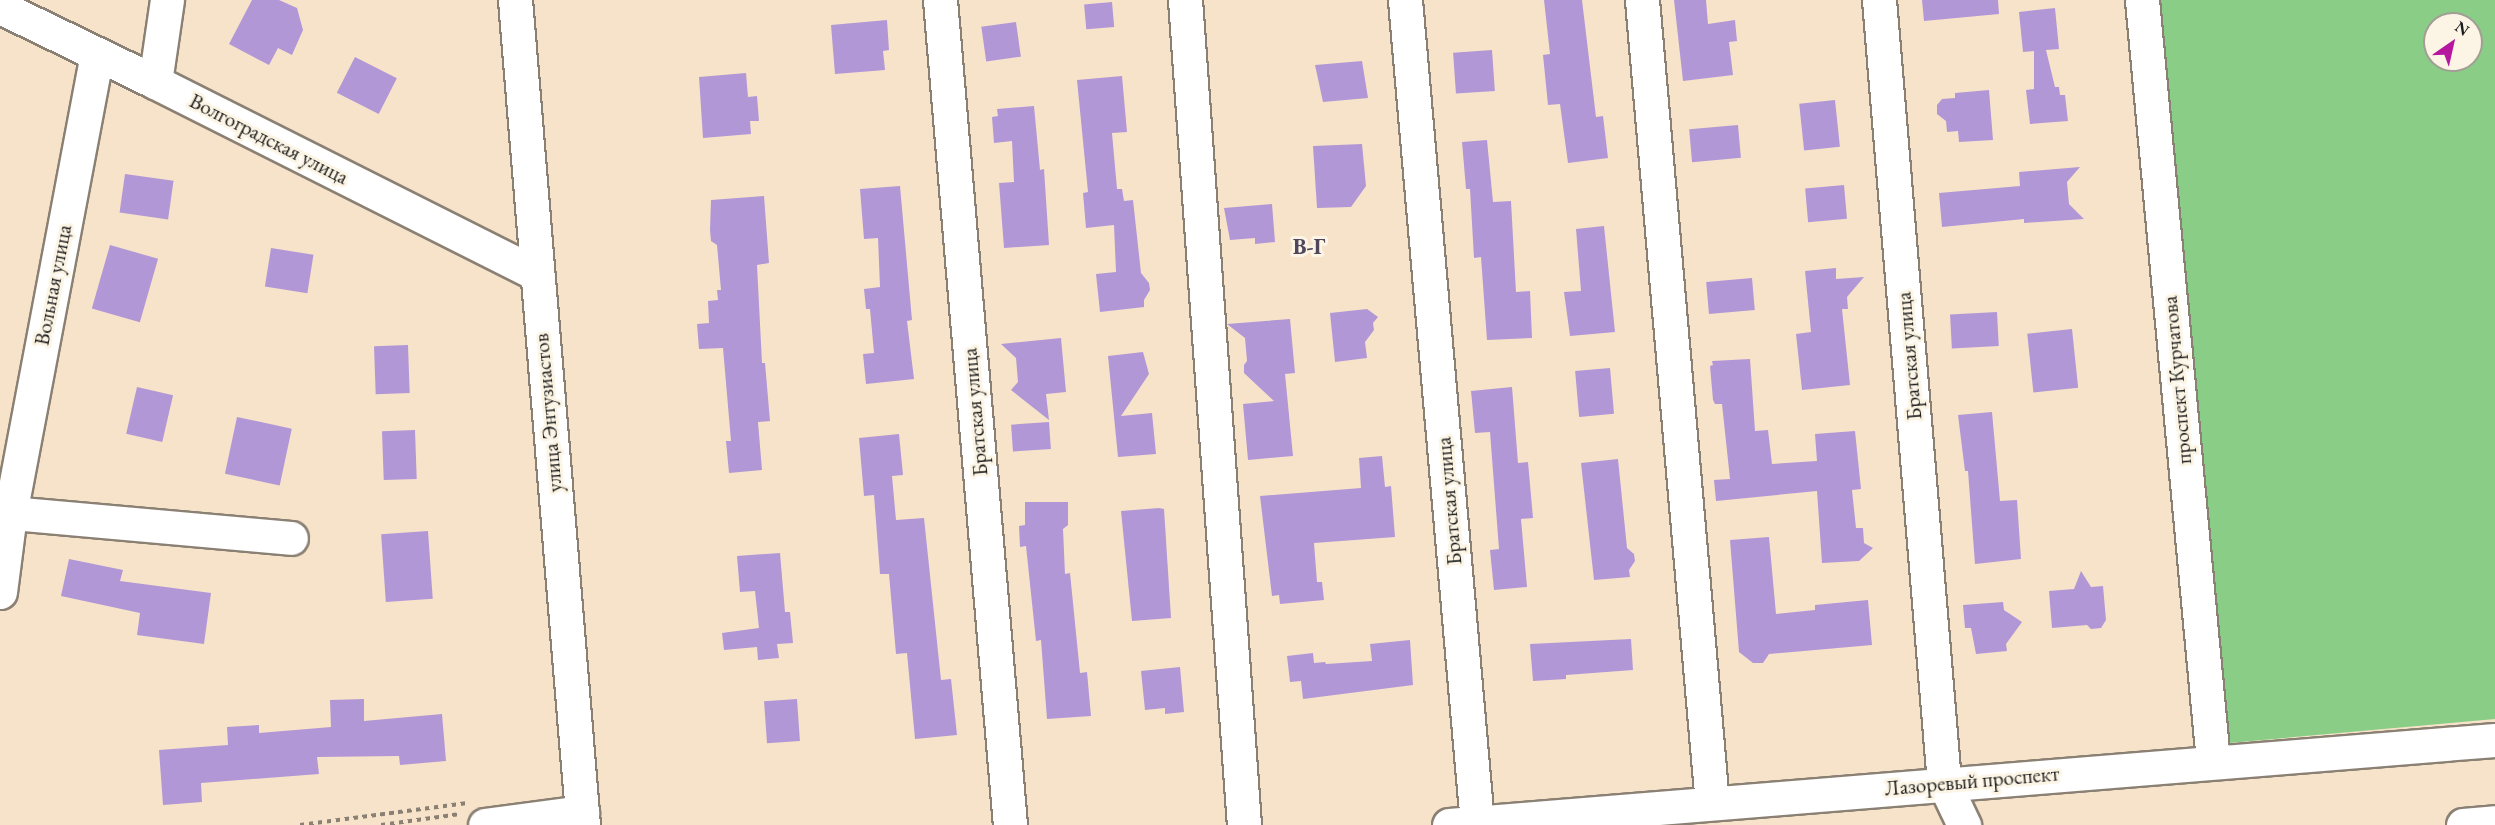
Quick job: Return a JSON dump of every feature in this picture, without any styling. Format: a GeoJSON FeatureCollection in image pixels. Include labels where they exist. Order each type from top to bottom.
{"type":"FeatureCollection","features":[{"type":"Feature","properties":{"kind":"street"},"geometry":{"type":"LineString","coordinates":[[155,82],[167,0]]}},
{"type":"Feature","properties":{"kind":"street","name":"улица Энтузиастов"},"geometry":{"type":"LineString","coordinates":[[514,0],[582,818]]}},
{"type":"Feature","properties":{"kind":"street","name":"Братская улица"},"geometry":{"type":"LineString","coordinates":[[940,0],[1010,825]]}},
{"type":"Feature","properties":{"kind":"street"},"geometry":{"type":"LineString","coordinates":[[1185,0],[1244,825]]}},
{"type":"Feature","properties":{"kind":"street","name":"Братская улица"},"geometry":{"type":"LineString","coordinates":[[1405,0],[1463,824]]}},
{"type":"Feature","properties":{"kind":"street"},"geometry":{"type":"LineString","coordinates":[[1642,0],[1712,803]]}},
{"type":"Feature","properties":{"kind":"street","name":"Братская улица"},"geometry":{"type":"LineString","coordinates":[[1879,0],[1944,783]]}},
{"type":"Feature","properties":{"kind":"street","name":"проспект Курчатова"},"geometry":{"type":"LineString","coordinates":[[2142,0],[2213,761]]}},
{"type":"Feature","properties":{"kind":"street","name":"Волгоградская улица"},"geometry":{"type":"LineString","coordinates":[[0,7],[155,82],[536,274]]}},
{"type":"Feature","properties":{"kind":"street","name":"Вольная улица"},"geometry":{"type":"LineString","coordinates":[[0,592],[5,513],[97,55]]}},
{"type":"Feature","properties":{"kind":"street"},"geometry":{"type":"LineString","coordinates":[[5,513],[291,538]]}},
{"type":"Feature","properties":{"kind":"street","name":"Лазоревый проспект"},"geometry":{"type":"LineString","coordinates":[[1463,824],[2213,761],[2495,740]]}},
{"type":"Feature","properties":{"kind":"street"},"geometry":{"type":"LineString","coordinates":[[1944,783],[1964,825]]}},
{"type":"Feature","properties":{"kind":"street"},"geometry":{"type":"LineString","coordinates":[[478,814],[582,818]]}},
{"type":"Feature","properties":{"kind":"street"},"geometry":{"type":"LineString","coordinates":[[2463,825],[2495,822]]}},
{"type":"Feature","properties":{"kind":"path"},"geometry":{"type":"LineString","coordinates":[[300,825],[478,814]]}},
{"type":"Feature","properties":{"kind":"green space"},"geometry":{"type":"Polygon","coordinates":[[[2153,0],[2495,0],[2495,719],[2229,743],[2153,0]]]}},
{"type":"Feature","properties":{"kind":"building"},"geometry":{"type":"Polygon","coordinates":[[[252,0],[279,0],[297,8],[303,30],[292,55],[278,48],[269,65],[229,44],[252,0]]]}},
{"type":"Feature","properties":{"kind":"building"},"geometry":{"type":"Polygon","coordinates":[[[1544,0],[1582,0],[1596,117],[1603,116],[1608,158],[1568,163],[1560,104],[1548,105],[1543,55],[1550,54],[1544,0]]]}},
{"type":"Feature","properties":{"kind":"building"},"geometry":{"type":"Polygon","coordinates":[[[1674,0],[1706,0],[1708,24],[1735,20],[1737,41],[1729,42],[1733,75],[1683,81],[1674,0]]]}},
{"type":"Feature","properties":{"kind":"building"},"geometry":{"type":"Polygon","coordinates":[[[1922,0],[1998,0],[1999,14],[1924,21],[1922,0]]]}},
{"type":"Feature","properties":{"kind":"building"},"geometry":{"type":"Polygon","coordinates":[[[1112,2],[1114,27],[1086,29],[1084,4],[1112,2]]]}},
{"type":"Feature","properties":{"kind":"building"},"geometry":{"type":"Polygon","coordinates":[[[2055,8],[2059,49],[2046,50],[2055,87],[2059,87],[2060,95],[2065,95],[2068,121],[2030,124],[2026,90],[2034,89],[2034,51],[2023,52],[2019,12],[2055,8]]]}},
{"type":"Feature","properties":{"kind":"building"},"geometry":{"type":"Polygon","coordinates":[[[887,20],[889,50],[883,51],[885,70],[835,74],[831,25],[887,20]]]}},
{"type":"Feature","properties":{"kind":"building"},"geometry":{"type":"Polygon","coordinates":[[[1016,22],[1021,57],[986,62],[981,27],[1016,22]]]}},
{"type":"Feature","properties":{"kind":"building"},"geometry":{"type":"Polygon","coordinates":[[[1492,50],[1495,91],[1456,94],[1453,53],[1492,50]]]}},
{"type":"Feature","properties":{"kind":"building"},"geometry":{"type":"Polygon","coordinates":[[[355,57],[397,78],[379,114],[337,93],[355,57]]]}},
{"type":"Feature","properties":{"kind":"building"},"geometry":{"type":"Polygon","coordinates":[[[1362,61],[1368,98],[1323,102],[1315,65],[1362,61]]]}},
{"type":"Feature","properties":{"kind":"building"},"geometry":{"type":"Polygon","coordinates":[[[746,73],[748,97],[757,96],[759,121],[750,121],[751,134],[703,138],[699,77],[746,73]]]}},
{"type":"Feature","properties":{"kind":"building"},"geometry":{"type":"Polygon","coordinates":[[[1122,76],[1127,132],[1112,133],[1117,189],[1122,189],[1124,201],[1133,200],[1141,273],[1149,283],[1150,290],[1144,300],[1144,307],[1100,312],[1096,274],[1116,272],[1114,225],[1086,228],[1083,193],[1088,192],[1077,80],[1122,76]]]}},
{"type":"Feature","properties":{"kind":"building"},"geometry":{"type":"Polygon","coordinates":[[[1989,90],[1993,140],[1959,142],[1958,131],[1947,132],[1946,121],[1937,114],[1937,105],[1942,99],[1955,98],[1955,93],[1989,90]]]}},
{"type":"Feature","properties":{"kind":"building"},"geometry":{"type":"Polygon","coordinates":[[[1835,100],[1840,147],[1804,151],[1799,104],[1835,100]]]}},
{"type":"Feature","properties":{"kind":"building"},"geometry":{"type":"Polygon","coordinates":[[[1034,106],[1040,170],[1044,169],[1049,245],[1004,248],[999,183],[1014,182],[1012,141],[994,143],[992,117],[998,116],[997,109],[1034,106]]]}},
{"type":"Feature","properties":{"kind":"building"},"geometry":{"type":"Polygon","coordinates":[[[1738,125],[1741,158],[1692,162],[1689,129],[1738,125]]]}},
{"type":"Feature","properties":{"kind":"building"},"geometry":{"type":"Polygon","coordinates":[[[1487,140],[1493,202],[1511,201],[1516,292],[1530,291],[1532,338],[1487,340],[1481,257],[1474,258],[1470,189],[1466,189],[1462,142],[1487,140]]]}},
{"type":"Feature","properties":{"kind":"building"},"geometry":{"type":"Polygon","coordinates":[[[1362,144],[1366,186],[1351,207],[1317,208],[1313,146],[1362,144]]]}},
{"type":"Feature","properties":{"kind":"building"},"geometry":{"type":"Polygon","coordinates":[[[2080,167],[2067,182],[2069,204],[2084,219],[2024,223],[2024,219],[1942,227],[1939,193],[2020,186],[2019,172],[2080,167]]]}},
{"type":"Feature","properties":{"kind":"building"},"geometry":{"type":"Polygon","coordinates":[[[125,174],[174,181],[168,219],[120,213],[125,174]]]}},
{"type":"Feature","properties":{"kind":"building"},"geometry":{"type":"Polygon","coordinates":[[[1844,185],[1847,219],[1808,222],[1805,188],[1844,185]]]}},
{"type":"Feature","properties":{"kind":"building"},"geometry":{"type":"Polygon","coordinates":[[[900,186],[912,320],[907,321],[914,379],[866,384],[863,354],[874,353],[870,309],[866,309],[864,289],[880,287],[878,238],[864,239],[860,189],[900,186]]]}},
{"type":"Feature","properties":{"kind":"building"},"geometry":{"type":"Polygon","coordinates":[[[764,196],[769,263],[757,265],[762,363],[765,363],[770,421],[758,422],[762,470],[729,473],[726,441],[731,441],[723,348],[699,349],[697,324],[709,323],[708,301],[718,300],[717,290],[721,290],[717,245],[711,241],[711,200],[764,196]]]}},
{"type":"Feature","properties":{"kind":"building"},"geometry":{"type":"Polygon","coordinates":[[[1272,204],[1275,242],[1255,244],[1255,238],[1230,240],[1224,208],[1272,204]]]}},
{"type":"Feature","properties":{"kind":"building"},"geometry":{"type":"Polygon","coordinates":[[[1604,226],[1615,332],[1570,336],[1564,292],[1581,291],[1576,229],[1604,226]]]}},
{"type":"Feature","properties":{"kind":"building"},"geometry":{"type":"Polygon","coordinates":[[[110,245],[158,259],[140,322],[92,308],[110,245]]]}},
{"type":"Feature","properties":{"kind":"building"},"geometry":{"type":"Polygon","coordinates":[[[271,248],[313,255],[307,293],[265,287],[271,248]]]}},
{"type":"Feature","properties":{"kind":"building"},"geometry":{"type":"Polygon","coordinates":[[[1836,268],[1836,279],[1864,277],[1847,297],[1848,309],[1842,309],[1850,385],[1802,390],[1796,334],[1811,332],[1805,271],[1836,268]]]}},
{"type":"Feature","properties":{"kind":"building"},"geometry":{"type":"Polygon","coordinates":[[[1752,278],[1755,310],[1709,314],[1706,282],[1752,278]]]}},
{"type":"Feature","properties":{"kind":"building"},"geometry":{"type":"Polygon","coordinates":[[[1367,309],[1378,317],[1373,323],[1374,330],[1365,342],[1367,358],[1335,362],[1330,313],[1367,309]]]}},
{"type":"Feature","properties":{"kind":"building"},"geometry":{"type":"Polygon","coordinates":[[[1997,312],[1999,346],[1952,348],[1950,314],[1997,312]]]}},
{"type":"Feature","properties":{"kind":"building"},"geometry":{"type":"Polygon","coordinates":[[[1290,319],[1295,373],[1285,374],[1293,456],[1248,460],[1243,404],[1274,401],[1244,373],[1244,365],[1247,361],[1245,338],[1227,324],[1290,319]]]}},
{"type":"Feature","properties":{"kind":"building"},"geometry":{"type":"Polygon","coordinates":[[[2072,329],[2078,388],[2033,392],[2027,334],[2072,329]]]}},
{"type":"Feature","properties":{"kind":"building"},"geometry":{"type":"Polygon","coordinates":[[[1061,338],[1066,392],[1046,394],[1049,420],[1011,390],[1018,382],[1016,358],[1001,344],[1061,338]]]}},
{"type":"Feature","properties":{"kind":"building"},"geometry":{"type":"Polygon","coordinates":[[[408,345],[410,393],[376,394],[374,346],[408,345]]]}},
{"type":"Feature","properties":{"kind":"building"},"geometry":{"type":"Polygon","coordinates":[[[1143,352],[1149,374],[1121,416],[1152,413],[1156,454],[1118,457],[1108,356],[1143,352]]]}},
{"type":"Feature","properties":{"kind":"building"},"geometry":{"type":"Polygon","coordinates":[[[1750,359],[1755,431],[1768,430],[1772,464],[1817,461],[1815,434],[1855,431],[1861,489],[1852,490],[1856,528],[1863,528],[1864,543],[1873,548],[1859,561],[1822,563],[1817,491],[1716,501],[1714,480],[1730,479],[1722,404],[1715,404],[1713,400],[1710,366],[1713,365],[1712,361],[1750,359]]]}},
{"type":"Feature","properties":{"kind":"building"},"geometry":{"type":"Polygon","coordinates":[[[1610,368],[1614,414],[1579,417],[1575,371],[1610,368]]]}},
{"type":"Feature","properties":{"kind":"building"},"geometry":{"type":"Polygon","coordinates":[[[137,387],[173,395],[162,442],[126,434],[137,387]]]}},
{"type":"Feature","properties":{"kind":"building"},"geometry":{"type":"Polygon","coordinates":[[[1512,387],[1518,463],[1528,462],[1533,518],[1521,519],[1527,587],[1494,590],[1490,550],[1499,549],[1490,432],[1475,433],[1471,391],[1512,387]]]}},
{"type":"Feature","properties":{"kind":"building"},"geometry":{"type":"Polygon","coordinates":[[[1992,412],[2000,501],[2017,500],[2021,559],[1975,564],[1968,471],[1965,471],[1958,415],[1992,412]]]}},
{"type":"Feature","properties":{"kind":"building"},"geometry":{"type":"Polygon","coordinates":[[[237,417],[292,429],[280,485],[225,474],[237,417]]]}},
{"type":"Feature","properties":{"kind":"building"},"geometry":{"type":"Polygon","coordinates":[[[1049,422],[1051,449],[1013,452],[1011,425],[1049,422]]]}},
{"type":"Feature","properties":{"kind":"building"},"geometry":{"type":"Polygon","coordinates":[[[415,430],[417,479],[384,480],[382,431],[415,430]]]}},
{"type":"Feature","properties":{"kind":"building"},"geometry":{"type":"Polygon","coordinates":[[[899,434],[903,475],[892,476],[896,520],[924,518],[941,680],[951,679],[957,735],[915,739],[907,653],[896,654],[889,574],[880,574],[874,495],[864,496],[859,438],[899,434]]]}},
{"type":"Feature","properties":{"kind":"building"},"geometry":{"type":"Polygon","coordinates":[[[1382,456],[1385,487],[1391,486],[1395,537],[1314,543],[1317,582],[1322,582],[1324,600],[1280,604],[1279,595],[1272,596],[1260,496],[1361,488],[1359,458],[1382,456]]]}},
{"type":"Feature","properties":{"kind":"building"},"geometry":{"type":"Polygon","coordinates":[[[1618,459],[1627,548],[1634,554],[1635,561],[1629,570],[1630,577],[1594,580],[1581,463],[1618,459]]]}},
{"type":"Feature","properties":{"kind":"building"},"geometry":{"type":"Polygon","coordinates":[[[1025,502],[1068,502],[1068,525],[1063,529],[1065,574],[1070,573],[1080,673],[1087,672],[1091,716],[1047,719],[1041,640],[1036,641],[1026,546],[1020,547],[1019,526],[1025,525],[1025,502]]]}},
{"type":"Feature","properties":{"kind":"building"},"geometry":{"type":"Polygon","coordinates":[[[1164,509],[1171,618],[1132,621],[1121,511],[1164,509]]]}},
{"type":"Feature","properties":{"kind":"building"},"geometry":{"type":"Polygon","coordinates":[[[428,531],[433,599],[386,602],[381,534],[428,531]]]}},
{"type":"Feature","properties":{"kind":"building"},"geometry":{"type":"Polygon","coordinates":[[[1769,537],[1776,614],[1815,610],[1815,605],[1868,600],[1872,645],[1769,654],[1763,663],[1753,663],[1739,652],[1730,540],[1769,537]]]}},
{"type":"Feature","properties":{"kind":"building"},"geometry":{"type":"Polygon","coordinates":[[[780,553],[785,612],[790,612],[793,643],[777,644],[779,658],[758,660],[757,647],[724,650],[722,633],[759,628],[755,591],[740,592],[737,556],[780,553]]]}},
{"type":"Feature","properties":{"kind":"building"},"geometry":{"type":"Polygon","coordinates":[[[69,559],[123,570],[120,581],[211,593],[204,644],[137,635],[140,613],[61,596],[69,559]]]}},
{"type":"Feature","properties":{"kind":"building"},"geometry":{"type":"Polygon","coordinates":[[[2081,571],[2091,587],[2103,586],[2106,620],[2101,628],[2091,629],[2087,625],[2052,628],[2049,591],[2074,589],[2081,571]]]}},
{"type":"Feature","properties":{"kind":"building"},"geometry":{"type":"Polygon","coordinates":[[[2003,602],[2004,610],[2022,622],[2006,644],[2007,651],[1976,654],[1971,628],[1965,628],[1963,605],[2003,602]]]}},
{"type":"Feature","properties":{"kind":"building"},"geometry":{"type":"Polygon","coordinates":[[[1631,639],[1633,670],[1566,675],[1566,679],[1533,681],[1530,644],[1631,639]]]}},
{"type":"Feature","properties":{"kind":"building"},"geometry":{"type":"Polygon","coordinates":[[[1410,640],[1413,685],[1303,699],[1301,681],[1290,682],[1287,656],[1313,653],[1314,663],[1325,662],[1326,664],[1372,661],[1370,644],[1410,640]]]}},
{"type":"Feature","properties":{"kind":"building"},"geometry":{"type":"Polygon","coordinates":[[[1180,667],[1184,712],[1165,714],[1165,708],[1145,710],[1141,671],[1180,667]]]}},
{"type":"Feature","properties":{"kind":"building"},"geometry":{"type":"Polygon","coordinates":[[[364,699],[364,721],[442,714],[446,761],[400,765],[399,756],[317,757],[319,774],[201,783],[202,802],[163,805],[159,750],[228,745],[227,727],[259,725],[259,733],[331,727],[330,700],[364,699]]]}},
{"type":"Feature","properties":{"kind":"building"},"geometry":{"type":"Polygon","coordinates":[[[797,699],[800,741],[767,743],[764,701],[797,699]]]}},
{"type":"Feature","properties":{"kind":"district","name":"В-Г"},"geometry":{"type":"Point","coordinates":[1309,247]}}]}
